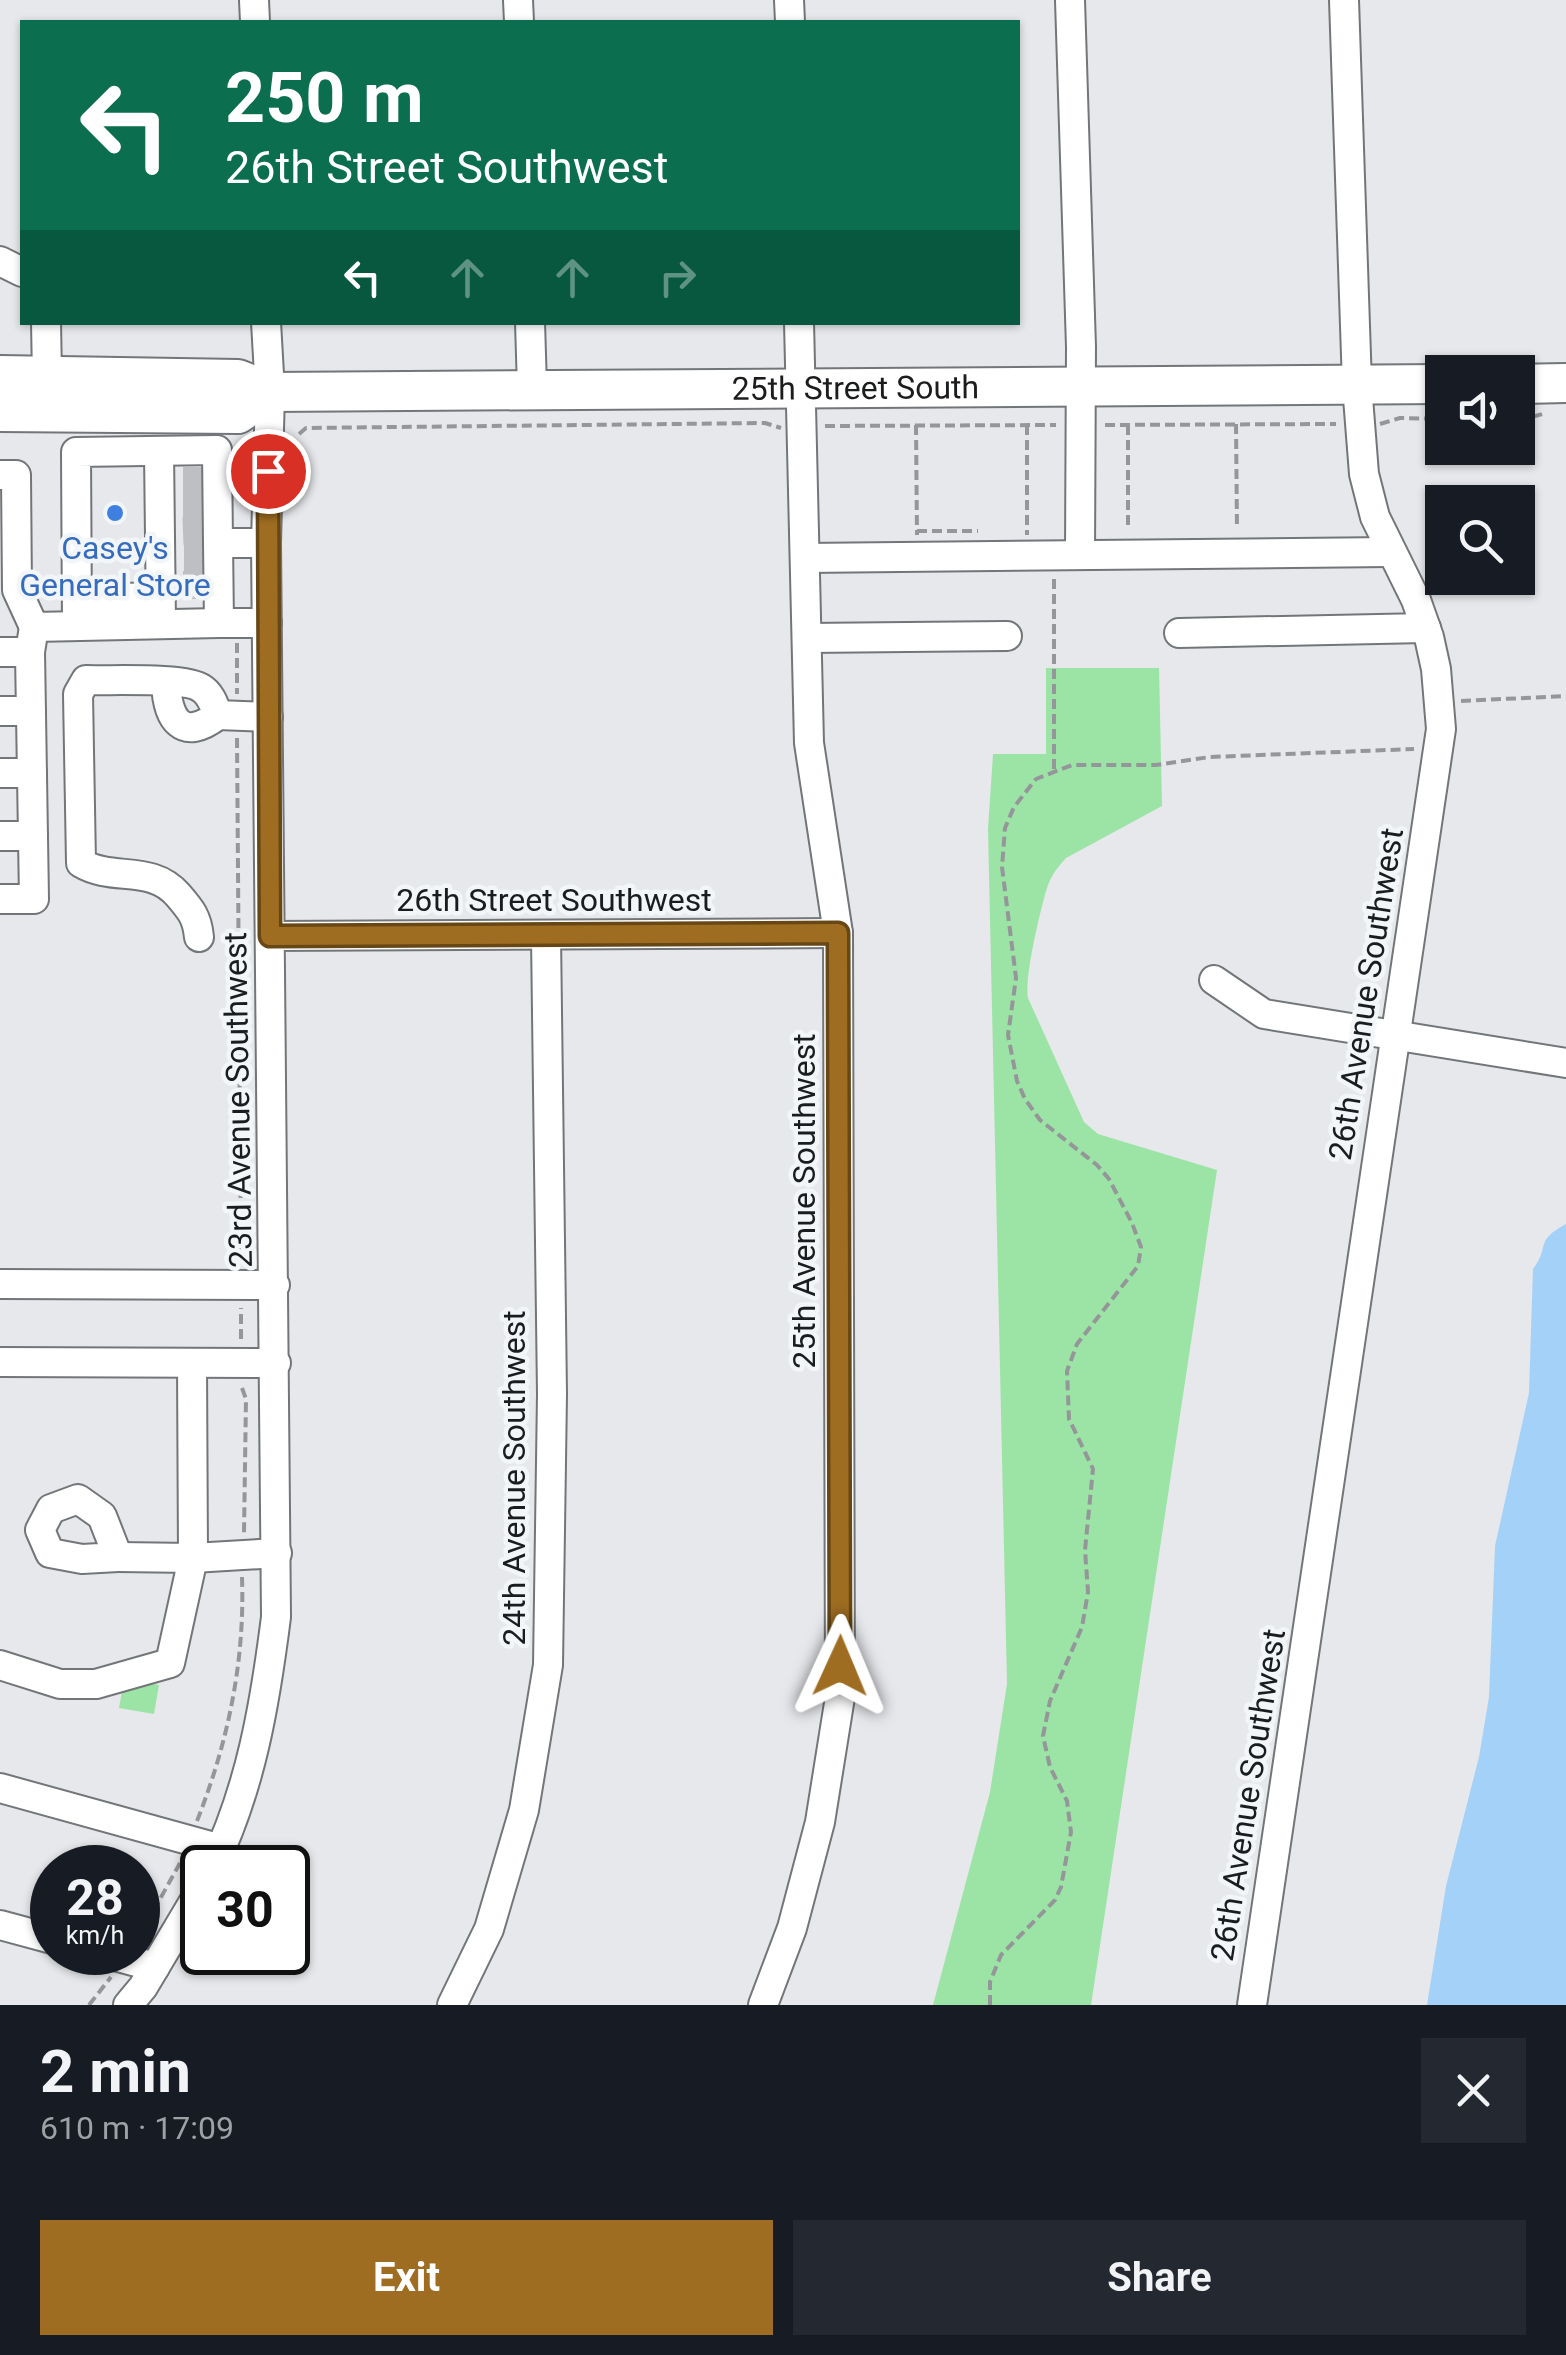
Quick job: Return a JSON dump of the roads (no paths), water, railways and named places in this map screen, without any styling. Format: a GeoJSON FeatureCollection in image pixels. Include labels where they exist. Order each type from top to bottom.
{"type":"FeatureCollection","features":[{"type":"Feature","properties":{"kind":"main road","name":"25th Street South"},"geometry":{"type":"LineString","coordinates":[[0,375],[238,379],[270,392],[1425,384]]}},
{"type":"Feature","properties":{"kind":"main road","name":"25th Street South"},"geometry":{"type":"LineString","coordinates":[[0,412],[238,414],[270,392]]}},
{"type":"Feature","properties":{"kind":"street"},"geometry":{"type":"LineString","coordinates":[[1054,555],[1080,425],[1070,0]]}},
{"type":"Feature","properties":{"kind":"street","name":"26th Avenue Southwest"},"geometry":{"type":"LineString","coordinates":[[1252,2005],[1438,753],[1440,702],[1426,628],[1375,517],[1364,474],[1357,385],[1344,0]]}},
{"type":"Feature","properties":{"kind":"street"},"geometry":{"type":"LineString","coordinates":[[46,325],[47,376]]}},
{"type":"Feature","properties":{"kind":"street","name":"23rd Avenue Southwest"},"geometry":{"type":"LineString","coordinates":[[222,1845],[250,1768],[264,1712],[276,1617],[266,623],[270,392],[266,325]]}},
{"type":"Feature","properties":{"kind":"street"},"geometry":{"type":"LineString","coordinates":[[530,325],[532,388]]}},
{"type":"Feature","properties":{"kind":"street","name":"25th Avenue Southwest"},"geometry":{"type":"LineString","coordinates":[[763,2005],[792,1928],[820,1822],[840,1696],[838,933],[812,778],[799,325]]}},
{"type":"Feature","properties":{"kind":"street"},"geometry":{"type":"LineString","coordinates":[[77,612],[76,452],[216,450],[191,539],[228,623]]}},
{"type":"Feature","properties":{"kind":"street"},"geometry":{"type":"LineString","coordinates":[[159,451],[191,539],[228,623]]}},
{"type":"Feature","properties":{"kind":"street"},"geometry":{"type":"LineString","coordinates":[[0,475],[16,475],[8,590],[32,639],[34,899],[0,899]]}},
{"type":"Feature","properties":{"kind":"street"},"geometry":{"type":"LineString","coordinates":[[0,652],[32,639],[191,539],[266,543]]}},
{"type":"Feature","properties":{"kind":"street"},"geometry":{"type":"LineString","coordinates":[[805,558],[917,544],[1054,555],[1390,552]]}},
{"type":"Feature","properties":{"kind":"street"},"geometry":{"type":"LineString","coordinates":[[228,623],[266,623]]}},
{"type":"Feature","properties":{"kind":"street"},"geometry":{"type":"LineString","coordinates":[[1179,633],[1426,628]]}},
{"type":"Feature","properties":{"kind":"street"},"geometry":{"type":"LineString","coordinates":[[807,638],[1008,636]]}},
{"type":"Feature","properties":{"kind":"street"},"geometry":{"type":"LineString","coordinates":[[200,937],[197,916],[169,884],[148,874],[97,873],[80,863],[78,694],[86,680],[181,681],[200,686],[227,715],[268,717]]}},
{"type":"Feature","properties":{"kind":"street"},"geometry":{"type":"LineString","coordinates":[[0,710],[30,710]]}},
{"type":"Feature","properties":{"kind":"street"},"geometry":{"type":"LineString","coordinates":[[0,773],[32,773]]}},
{"type":"Feature","properties":{"kind":"street"},"geometry":{"type":"LineString","coordinates":[[0,836],[33,836]]}},
{"type":"Feature","properties":{"kind":"street","name":"26th Street Southwest"},"geometry":{"type":"LineString","coordinates":[[270,936],[838,933]]}},
{"type":"Feature","properties":{"kind":"street","name":"24th Avenue Southwest"},"geometry":{"type":"LineString","coordinates":[[452,2005],[488,1928],[524,1810],[548,1665],[552,1394],[546,936]]}},
{"type":"Feature","properties":{"kind":"street"},"geometry":{"type":"LineString","coordinates":[[1214,980],[1264,1014],[1566,1063]]}},
{"type":"Feature","properties":{"kind":"street"},"geometry":{"type":"LineString","coordinates":[[0,1284],[275,1285]]}},
{"type":"Feature","properties":{"kind":"street"},"geometry":{"type":"LineString","coordinates":[[0,1362],[276,1363]]}},
{"type":"Feature","properties":{"kind":"street"},"geometry":{"type":"LineString","coordinates":[[0,1664],[60,1684],[96,1684],[170,1663],[193,1558],[192,1364]]}},
{"type":"Feature","properties":{"kind":"street"},"geometry":{"type":"LineString","coordinates":[[118,1557],[277,1553]]}},
{"type":"Feature","properties":{"kind":"street"},"geometry":{"type":"LineString","coordinates":[[0,1788],[198,1845]]}},
{"type":"Feature","properties":{"kind":"street"},"geometry":{"type":"LineString","coordinates":[[0,1925],[30,1934]]}},
{"type":"Feature","properties":{"kind":"street"},"geometry":{"type":"LineString","coordinates":[[160,1959],[180,1925]]}},
{"type":"Feature","properties":{"kind":"street"},"geometry":{"type":"LineString","coordinates":[[128,2005],[149,1975]]}},
{"type":"Feature","properties":{"kind":"water"},"geometry":{"type":"Polygon","coordinates":[[[1566,1224],[1566,2005],[1427,2005],[1446,1886],[1479,1757],[1489,1697],[1495,1546],[1529,1393],[1533,1269],[1549,1235],[1566,1224]]]}},
{"type":"Feature","properties":{"kind":"tunnel"},"geometry":{"type":"LineString","coordinates":[[183,481],[209,481]]}},
{"type":"Feature","properties":{"kind":"tunnel"},"geometry":{"type":"LineString","coordinates":[[183,507],[210,507]]}},
{"type":"Feature","properties":{"kind":"tunnel"},"geometry":{"type":"LineString","coordinates":[[183,531],[210,530]]}},
{"type":"Feature","properties":{"kind":"tunnel"},"geometry":{"type":"LineString","coordinates":[[184,557],[209,557]]}},
{"type":"Feature","properties":{"kind":"tunnel"},"geometry":{"type":"LineString","coordinates":[[183,585],[210,585]]}},
{"type":"Feature","properties":{"kind":"place","name":"Casey's General Store"},"geometry":{"type":"Point","coordinates":[115,513]}}]}
